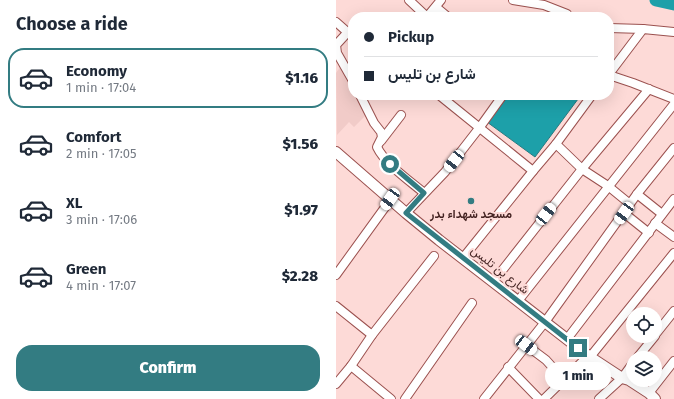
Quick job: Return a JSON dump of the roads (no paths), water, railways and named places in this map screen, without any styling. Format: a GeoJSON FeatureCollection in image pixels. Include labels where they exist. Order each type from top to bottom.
{"type":"FeatureCollection","features":[{"type":"Feature","properties":{"kind":"street"},"geometry":{"type":"LineString","coordinates":[[409,0],[422,12]]}},
{"type":"Feature","properties":{"kind":"street"},"geometry":{"type":"LineString","coordinates":[[432,12],[441,0]]}},
{"type":"Feature","properties":{"kind":"street"},"geometry":{"type":"LineString","coordinates":[[513,0],[544,5],[559,12]]}},
{"type":"Feature","properties":{"kind":"street"},"geometry":{"type":"LineString","coordinates":[[436,7],[442,12]]}},
{"type":"Feature","properties":{"kind":"street"},"geometry":{"type":"LineString","coordinates":[[336,22],[348,33]]}},
{"type":"Feature","properties":{"kind":"street"},"geometry":{"type":"LineString","coordinates":[[614,28],[674,32]]}},
{"type":"Feature","properties":{"kind":"street"},"geometry":{"type":"LineString","coordinates":[[614,68],[643,29]]}},
{"type":"Feature","properties":{"kind":"street"},"geometry":{"type":"LineString","coordinates":[[336,44],[348,36]]}},
{"type":"Feature","properties":{"kind":"street"},"geometry":{"type":"LineString","coordinates":[[336,48],[337,53],[348,72]]}},
{"type":"Feature","properties":{"kind":"street"},"geometry":{"type":"LineString","coordinates":[[614,77],[674,99]]}},
{"type":"Feature","properties":{"kind":"street"},"geometry":{"type":"LineString","coordinates":[[493,282],[582,168],[649,89]]}},
{"type":"Feature","properties":{"kind":"street"},"geometry":{"type":"LineString","coordinates":[[362,100],[374,123],[381,132],[382,137],[377,147]]}},
{"type":"Feature","properties":{"kind":"street"},"geometry":{"type":"LineString","coordinates":[[445,100],[533,171]]}},
{"type":"Feature","properties":{"kind":"street"},"geometry":{"type":"LineString","coordinates":[[406,213],[445,172],[480,128],[500,100]]}},
{"type":"Feature","properties":{"kind":"street"},"geometry":{"type":"LineString","coordinates":[[463,258],[556,144],[588,100]]}},
{"type":"Feature","properties":{"kind":"street"},"geometry":{"type":"LineString","coordinates":[[518,301],[674,104]]}},
{"type":"Feature","properties":{"kind":"street"},"geometry":{"type":"LineString","coordinates":[[377,147],[401,115]]}},
{"type":"Feature","properties":{"kind":"street"},"geometry":{"type":"LineString","coordinates":[[556,144],[582,168],[630,204]]}},
{"type":"Feature","properties":{"kind":"street"},"geometry":{"type":"LineString","coordinates":[[377,147],[390,164],[424,193]]}},
{"type":"Feature","properties":{"kind":"street"},"geometry":{"type":"LineString","coordinates":[[484,399],[545,322],[637,194],[674,148]]}},
{"type":"Feature","properties":{"kind":"street","name":"شارع بن تليس"},"geometry":{"type":"LineString","coordinates":[[336,152],[406,213],[590,357],[622,378],[629,380],[652,396]]}},
{"type":"Feature","properties":{"kind":"street"},"geometry":{"type":"LineString","coordinates":[[637,194],[662,214]]}},
{"type":"Feature","properties":{"kind":"street"},"geometry":{"type":"LineString","coordinates":[[567,339],[649,233],[674,198]]}},
{"type":"Feature","properties":{"kind":"street"},"geometry":{"type":"LineString","coordinates":[[336,275],[390,199]]}},
{"type":"Feature","properties":{"kind":"street"},"geometry":{"type":"LineString","coordinates":[[624,213],[649,233]]}},
{"type":"Feature","properties":{"kind":"street"},"geometry":{"type":"LineString","coordinates":[[655,223],[674,237]]}},
{"type":"Feature","properties":{"kind":"street"},"geometry":{"type":"LineString","coordinates":[[544,399],[585,359],[590,357],[674,253]]}},
{"type":"Feature","properties":{"kind":"street"},"geometry":{"type":"LineString","coordinates":[[336,384],[351,366],[372,335],[434,256]]}},
{"type":"Feature","properties":{"kind":"street"},"geometry":{"type":"LineString","coordinates":[[405,399],[472,303]]}},
{"type":"Feature","properties":{"kind":"street"},"geometry":{"type":"LineString","coordinates":[[336,306],[372,335]]}},
{"type":"Feature","properties":{"kind":"street"},"geometry":{"type":"LineString","coordinates":[[662,327],[674,311]]}},
{"type":"Feature","properties":{"kind":"street"},"geometry":{"type":"LineString","coordinates":[[643,351],[649,343]]}},
{"type":"Feature","properties":{"kind":"street"},"geometry":{"type":"LineString","coordinates":[[526,345],[546,360],[564,380]]}},
{"type":"Feature","properties":{"kind":"street"},"geometry":{"type":"LineString","coordinates":[[652,396],[674,360]]}},
{"type":"Feature","properties":{"kind":"street"},"geometry":{"type":"LineString","coordinates":[[351,366],[391,399]]}},
{"type":"Feature","properties":{"kind":"street"},"geometry":{"type":"LineString","coordinates":[[508,367],[539,399]]}},
{"type":"Feature","properties":{"kind":"street"},"geometry":{"type":"LineString","coordinates":[[599,399],[626,373]]}},
{"type":"Feature","properties":{"kind":"water"},"geometry":{"type":"Polygon","coordinates":[[[503,100],[577,100],[535,157],[487,122],[503,100]]]}},
{"type":"Feature","properties":{"kind":"waterway"},"geometry":{"type":"LineString","coordinates":[[656,0],[674,4]]}},
{"type":"Feature","properties":{"kind":"place","name":"مسجد شهداء بدر"},"geometry":{"type":"Point","coordinates":[471,201]}}]}
